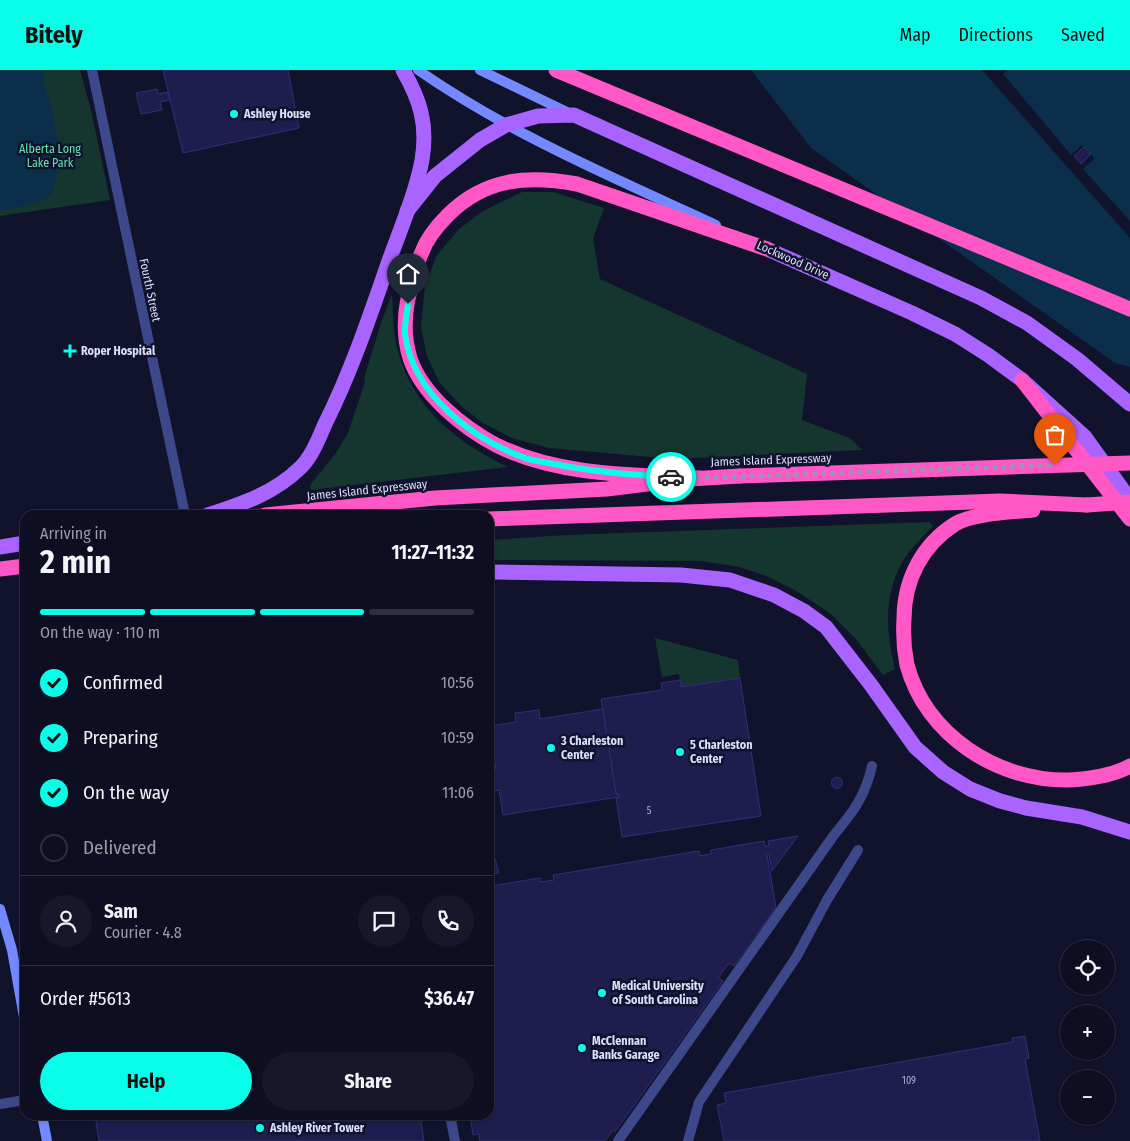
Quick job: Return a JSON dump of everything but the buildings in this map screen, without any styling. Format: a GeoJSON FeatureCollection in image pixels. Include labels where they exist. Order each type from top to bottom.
{"type":"FeatureCollection","features":[{"type":"Feature","properties":{"kind":"highway"},"geometry":{"type":"LineString","coordinates":[[556,70],[1130,309]]}},
{"type":"Feature","properties":{"kind":"highway"},"geometry":{"type":"LineString","coordinates":[[700,478],[608,474],[528,459],[495,445],[440,406],[411,360],[405,332],[410,290],[422,250],[438,225],[461,202],[483,190],[520,180],[551,179],[577,184],[662,207],[767,248]]}},
{"type":"Feature","properties":{"kind":"highway"},"geometry":{"type":"LineString","coordinates":[[1022,380],[1130,519]]}},
{"type":"Feature","properties":{"kind":"highway","name":"James Island Expressway"},"geometry":{"type":"LineString","coordinates":[[315,510],[435,498],[607,489],[700,478],[1130,462]]}},
{"type":"Feature","properties":{"kind":"highway"},"geometry":{"type":"LineString","coordinates":[[494,519],[1000,501],[1087,505]]}},
{"type":"Feature","properties":{"kind":"highway"},"geometry":{"type":"LineString","coordinates":[[1130,501],[997,514],[957,523],[940,536],[916,564],[907,588],[903,635],[907,665],[917,689],[931,713],[949,734],[974,753],[1001,768],[1030,777],[1059,780],[1088,779],[1130,766]]}},
{"type":"Feature","properties":{"kind":"highway"},"geometry":{"type":"LineString","coordinates":[[0,570],[20,567]]}},
{"type":"Feature","properties":{"kind":"main road"},"geometry":{"type":"LineString","coordinates":[[223,510],[242,504],[272,490],[303,466],[338,398],[407,211],[422,160],[423,114],[416,92],[403,70]]}},
{"type":"Feature","properties":{"kind":"main road"},"geometry":{"type":"LineString","coordinates":[[418,70],[446,90],[506,125],[662,207]]}},
{"type":"Feature","properties":{"kind":"main road"},"geometry":{"type":"LineString","coordinates":[[480,70],[574,115],[982,298],[1027,323],[1070,354],[1130,404]]}},
{"type":"Feature","properties":{"kind":"main road"},"geometry":{"type":"LineString","coordinates":[[407,211],[435,176],[480,140],[506,125],[538,116],[574,115]]}},
{"type":"Feature","properties":{"kind":"main road","name":"Lockwood Drive"},"geometry":{"type":"LineString","coordinates":[[767,248],[955,334],[1022,380],[1085,437],[1130,501]]}},
{"type":"Feature","properties":{"kind":"main road"},"geometry":{"type":"LineString","coordinates":[[0,547],[20,545]]}},
{"type":"Feature","properties":{"kind":"main road"},"geometry":{"type":"LineString","coordinates":[[0,570],[20,571]]}},
{"type":"Feature","properties":{"kind":"main road"},"geometry":{"type":"LineString","coordinates":[[494,572],[681,575],[730,580],[774,595],[804,611],[826,627],[871,685],[915,747],[943,772],[970,790],[1026,808],[1082,817],[1130,832]]}},
{"type":"Feature","properties":{"kind":"main road"},"geometry":{"type":"LineString","coordinates":[[0,909],[12,950],[20,995]]}},
{"type":"Feature","properties":{"kind":"main road"},"geometry":{"type":"LineString","coordinates":[[43,1120],[47,1141]]}},
{"type":"Feature","properties":{"kind":"street","name":"Fourth Street"},"geometry":{"type":"LineString","coordinates":[[92,70],[184,510]]}},
{"type":"Feature","properties":{"kind":"street"},"geometry":{"type":"LineString","coordinates":[[618,1141],[834,835],[855,810],[869,780],[872,766]]}},
{"type":"Feature","properties":{"kind":"street"},"geometry":{"type":"LineString","coordinates":[[688,1141],[699,1102],[797,956],[827,900],[858,850]]}},
{"type":"Feature","properties":{"kind":"street"},"geometry":{"type":"LineString","coordinates":[[0,1104],[20,1101]]}},
{"type":"Feature","properties":{"kind":"street"},"geometry":{"type":"LineString","coordinates":[[451,1120],[455,1141]]}},
{"type":"Feature","properties":{"kind":"green space","name":"Alberta Long Lake Park"},"geometry":{"type":"Polygon","coordinates":[[[0,70],[80,70],[91,110],[110,200],[0,216],[0,70]]]}},
{"type":"Feature","properties":{"kind":"green space"},"geometry":{"type":"Polygon","coordinates":[[[522,192],[553,192],[604,208],[593,238],[600,279],[807,374],[802,420],[850,438],[862,450],[673,459],[549,448],[512,438],[483,423],[462,407],[439,382],[427,356],[421,328],[425,285],[437,255],[459,229],[483,211],[522,192]]]}},
{"type":"Feature","properties":{"kind":"green space"},"geometry":{"type":"Polygon","coordinates":[[[392,294],[397,348],[416,393],[441,423],[456,436],[508,467],[311,490],[310,485],[336,453],[348,433],[365,382],[364,378],[381,323],[392,294]]]}},
{"type":"Feature","properties":{"kind":"green space"},"geometry":{"type":"Polygon","coordinates":[[[929,522],[933,526],[909,552],[894,579],[888,609],[888,624],[895,669],[883,675],[855,638],[830,613],[793,589],[769,577],[740,567],[700,561],[494,560],[494,540],[566,535],[929,522]]]}},
{"type":"Feature","properties":{"kind":"green space"},"geometry":{"type":"Polygon","coordinates":[[[655,638],[738,660],[740,678],[681,687],[679,674],[662,677],[655,638]]]}},
{"type":"Feature","properties":{"kind":"water"},"geometry":{"type":"Polygon","coordinates":[[[0,70],[44,70],[44,84],[51,106],[61,158],[53,191],[47,198],[37,203],[0,211],[0,70]]]}},
{"type":"Feature","properties":{"kind":"water"},"geometry":{"type":"Polygon","coordinates":[[[751,70],[1130,70],[1130,367],[1115,363],[811,148],[751,70]]]}},
{"type":"Feature","properties":{"kind":"pier"},"geometry":{"type":"Polygon","coordinates":[[[982,70],[1008,70],[1003,74],[1071,155],[1082,145],[1091,154],[1094,159],[1083,169],[1130,221],[1130,238],[982,70]]]}},
{"type":"Feature","properties":{"kind":"way so far"},"geometry":{"type":"LineString","coordinates":[[671,477],[700,478],[1055,465]]}},
{"type":"Feature","properties":{"kind":"place","name":"Ashley House"},"geometry":{"type":"Point","coordinates":[234,114]}},
{"type":"Feature","properties":{"kind":"place","name":"Roper Hospital"},"geometry":{"type":"Point","coordinates":[70,351]}},
{"type":"Feature","properties":{"kind":"place","name":"3 Charleston Center"},"geometry":{"type":"Point","coordinates":[551,748]}},
{"type":"Feature","properties":{"kind":"place","name":"5 Charleston Center"},"geometry":{"type":"Point","coordinates":[680,752]}},
{"type":"Feature","properties":{"kind":"place","name":"Medical University of South Carolina"},"geometry":{"type":"Point","coordinates":[602,993]}},
{"type":"Feature","properties":{"kind":"place","name":"McClennan Banks Garage"},"geometry":{"type":"Point","coordinates":[582,1048]}},
{"type":"Feature","properties":{"kind":"place","name":"Ashley River Tower"},"geometry":{"type":"Point","coordinates":[260,1128]}},
{"type":"Feature","properties":{"kind":"route"},"geometry":{"type":"LineString","coordinates":[[408,304],[405,332],[411,360],[424,383],[440,406],[495,445],[528,459],[572,468],[608,474],[671,477]]}}]}
